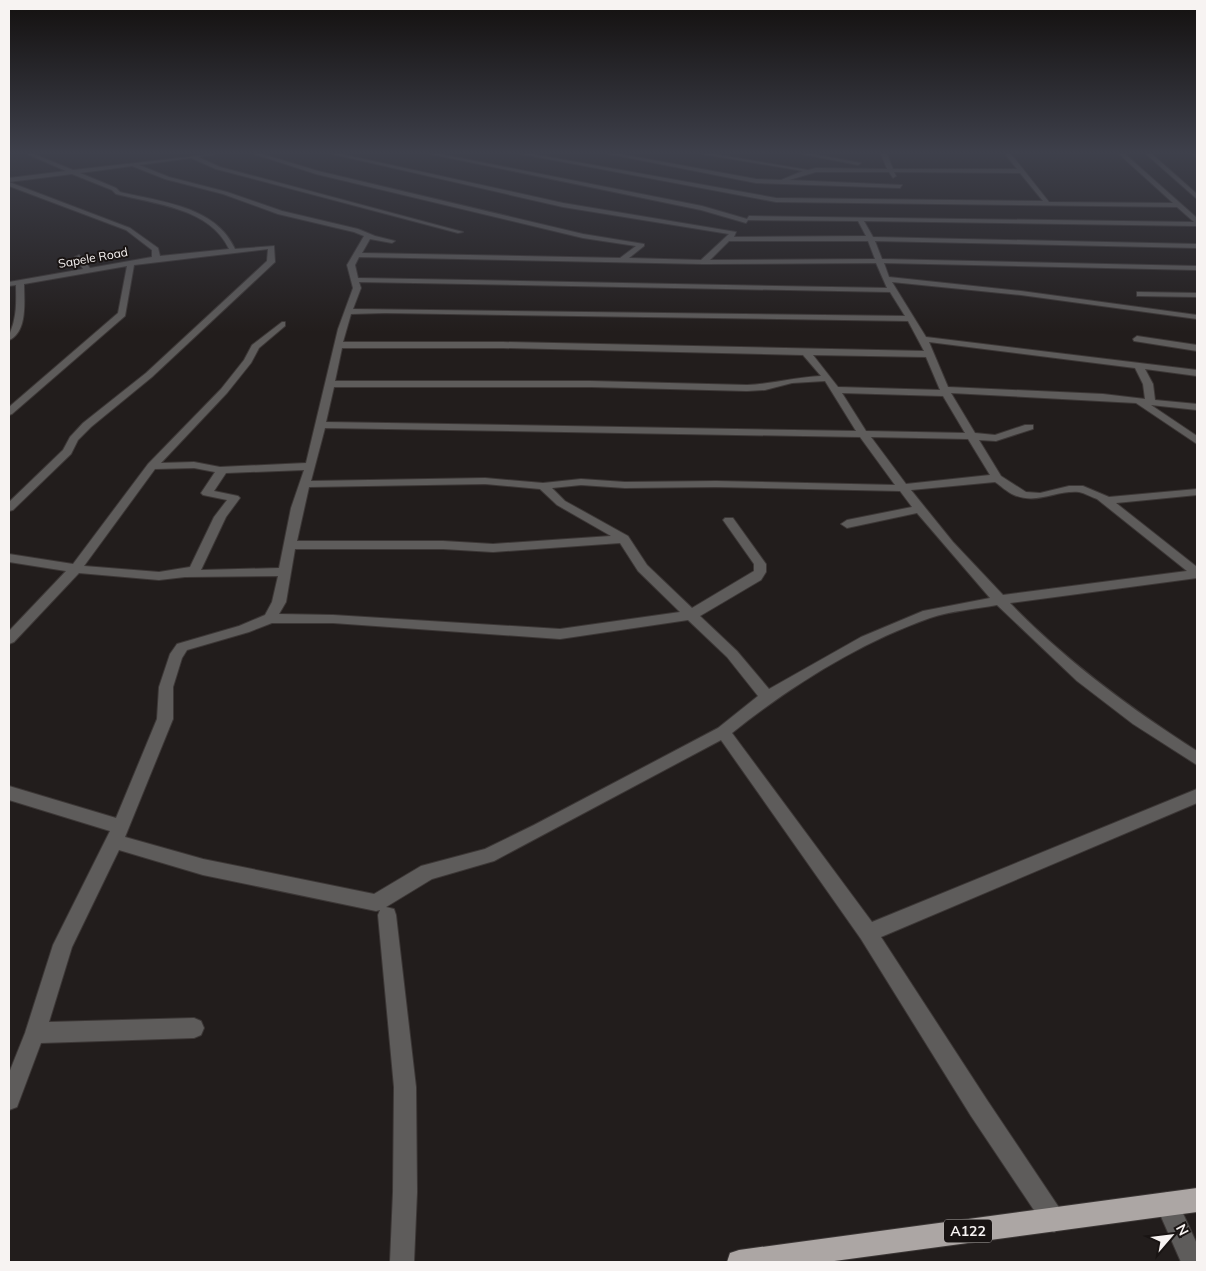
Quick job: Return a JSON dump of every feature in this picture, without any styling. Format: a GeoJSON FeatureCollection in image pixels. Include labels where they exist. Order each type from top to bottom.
{"type":"FeatureCollection","features":[{"type":"Feature","properties":{"kind":"highway","name":"A122"},"geometry":{"type":"LineString","coordinates":[[739,1262],[786,1259],[1197,1200]]}},
{"type":"Feature","properties":{"kind":"street"},"geometry":{"type":"LineString","coordinates":[[84,213],[105,220],[139,235],[156,249],[156,259]]}},
{"type":"Feature","properties":{"kind":"street"},"geometry":{"type":"LineString","coordinates":[[191,213],[217,225],[225,233],[233,250]]}},
{"type":"Feature","properties":{"kind":"street"},"geometry":{"type":"LineString","coordinates":[[281,213],[356,230],[368,236],[392,241]]}},
{"type":"Feature","properties":{"kind":"street"},"geometry":{"type":"LineString","coordinates":[[389,213],[460,232]]}},
{"type":"Feature","properties":{"kind":"street"},"geometry":{"type":"LineString","coordinates":[[488,213],[583,236],[642,246],[621,261]]}},
{"type":"Feature","properties":{"kind":"street"},"geometry":{"type":"LineString","coordinates":[[616,213],[734,232]]}},
{"type":"Feature","properties":{"kind":"street"},"geometry":{"type":"LineString","coordinates":[[703,262],[728,239],[749,213]]}},
{"type":"Feature","properties":{"kind":"street"},"geometry":{"type":"LineString","coordinates":[[783,213],[860,219],[898,213]]}},
{"type":"Feature","properties":{"kind":"street"},"geometry":{"type":"LineString","coordinates":[[953,213],[1050,219],[1197,223]]}},
{"type":"Feature","properties":{"kind":"street"},"geometry":{"type":"LineString","coordinates":[[1186,213],[1197,223]]}},
{"type":"Feature","properties":{"kind":"street"},"geometry":{"type":"LineString","coordinates":[[860,219],[871,239],[886,279],[923,339],[946,392],[998,478],[1016,492],[1025,495],[1040,496],[1069,489],[1083,490],[1107,501],[1197,573]]}},
{"type":"Feature","properties":{"kind":"street"},"geometry":{"type":"LineString","coordinates":[[270,618],[279,602],[303,484],[310,466],[338,345],[357,288],[351,264],[368,236]]}},
{"type":"Feature","properties":{"kind":"street"},"geometry":{"type":"LineString","coordinates":[[728,239],[871,239],[1197,246]]}},
{"type":"Feature","properties":{"kind":"street","name":"Sapele Road"},"geometry":{"type":"LineString","coordinates":[[9,284],[156,259],[270,246],[271,262],[247,282],[149,376],[87,425],[74,439],[67,452],[9,508]]}},
{"type":"Feature","properties":{"kind":"street"},"geometry":{"type":"LineString","coordinates":[[355,255],[703,262],[880,261],[1197,268]]}},
{"type":"Feature","properties":{"kind":"street"},"geometry":{"type":"LineString","coordinates":[[79,257],[88,270]]}},
{"type":"Feature","properties":{"kind":"street"},"geometry":{"type":"LineString","coordinates":[[9,412],[122,314],[131,263]]}},
{"type":"Feature","properties":{"kind":"street"},"geometry":{"type":"LineString","coordinates":[[886,279],[1012,292],[1197,317]]}},
{"type":"Feature","properties":{"kind":"street"},"geometry":{"type":"LineString","coordinates":[[355,280],[893,290]]}},
{"type":"Feature","properties":{"kind":"street"},"geometry":{"type":"LineString","coordinates":[[9,338],[19,316],[20,283]]}},
{"type":"Feature","properties":{"kind":"street"},"geometry":{"type":"LineString","coordinates":[[1140,294],[1197,295]]}},
{"type":"Feature","properties":{"kind":"street"},"geometry":{"type":"LineString","coordinates":[[348,312],[910,319]]}},
{"type":"Feature","properties":{"kind":"street"},"geometry":{"type":"LineString","coordinates":[[9,638],[76,568],[152,466],[224,391],[248,361],[255,347],[282,324]]}},
{"type":"Feature","properties":{"kind":"street"},"geometry":{"type":"LineString","coordinates":[[923,339],[1197,373]]}},
{"type":"Feature","properties":{"kind":"street"},"geometry":{"type":"LineString","coordinates":[[1137,339],[1197,348]]}},
{"type":"Feature","properties":{"kind":"street"},"geometry":{"type":"LineString","coordinates":[[338,345],[503,345],[930,354]]}},
{"type":"Feature","properties":{"kind":"street"},"geometry":{"type":"LineString","coordinates":[[806,352],[828,378],[863,434],[918,509],[1001,600],[1053,652],[1096,689],[1195,753]]}},
{"type":"Feature","properties":{"kind":"street"},"geometry":{"type":"LineString","coordinates":[[1139,366],[1148,384],[1150,400]]}},
{"type":"Feature","properties":{"kind":"street"},"geometry":{"type":"LineString","coordinates":[[330,384],[591,384],[746,388],[765,387],[792,380],[828,378]]}},
{"type":"Feature","properties":{"kind":"street"},"geometry":{"type":"LineString","coordinates":[[835,390],[1135,399],[1197,407]]}},
{"type":"Feature","properties":{"kind":"street"},"geometry":{"type":"LineString","coordinates":[[1135,399],[1197,441]]}},
{"type":"Feature","properties":{"kind":"street"},"geometry":{"type":"LineString","coordinates":[[320,425],[973,436],[988,439],[1029,426]]}},
{"type":"Feature","properties":{"kind":"street"},"geometry":{"type":"LineString","coordinates":[[152,466],[194,465],[220,470],[310,466]]}},
{"type":"Feature","properties":{"kind":"street"},"geometry":{"type":"LineString","coordinates":[[188,574],[198,565],[220,517],[234,500],[232,497],[207,494],[221,472],[220,470]]}},
{"type":"Feature","properties":{"kind":"street"},"geometry":{"type":"LineString","coordinates":[[303,484],[485,481],[543,486],[581,482],[625,485],[716,484],[902,488],[998,478]]}},
{"type":"Feature","properties":{"kind":"street"},"geometry":{"type":"LineString","coordinates":[[543,486],[560,503],[624,539],[642,568],[732,654],[767,697]]}},
{"type":"Feature","properties":{"kind":"street"},"geometry":{"type":"LineString","coordinates":[[1107,501],[1197,492]]}},
{"type":"Feature","properties":{"kind":"street"},"geometry":{"type":"LineString","coordinates":[[847,524],[918,509]]}},
{"type":"Feature","properties":{"kind":"street"},"geometry":{"type":"LineString","coordinates":[[9,1099],[35,1033],[63,945],[118,834],[165,718],[166,687],[175,657],[182,647],[244,629],[270,618],[333,619],[542,634],[634,624],[691,615],[756,577],[760,572],[760,564],[730,520]]}},
{"type":"Feature","properties":{"kind":"street"},"geometry":{"type":"LineString","coordinates":[[290,545],[443,545],[493,548],[624,539]]}},
{"type":"Feature","properties":{"kind":"street"},"geometry":{"type":"LineString","coordinates":[[9,558],[118,574],[284,572]]}},
{"type":"Feature","properties":{"kind":"street"},"geometry":{"type":"LineString","coordinates":[[9,793],[204,867],[376,902],[427,872],[488,856],[723,732],[767,697],[866,640],[928,614],[1001,600],[1197,573]]}},
{"type":"Feature","properties":{"kind":"street"},"geometry":{"type":"LineString","coordinates":[[723,732],[868,933],[979,1108],[1054,1220]]}},
{"type":"Feature","properties":{"kind":"street"},"geometry":{"type":"LineString","coordinates":[[868,933],[1197,796]]}},
{"type":"Feature","properties":{"kind":"street"},"geometry":{"type":"LineString","coordinates":[[387,915],[405,1087],[405,1192],[402,1262]]}},
{"type":"Feature","properties":{"kind":"street"},"geometry":{"type":"LineString","coordinates":[[35,1033],[194,1028]]}},
{"type":"Feature","properties":{"kind":"street"},"geometry":{"type":"LineString","coordinates":[[1167,1204],[1193,1262]]}}]}
